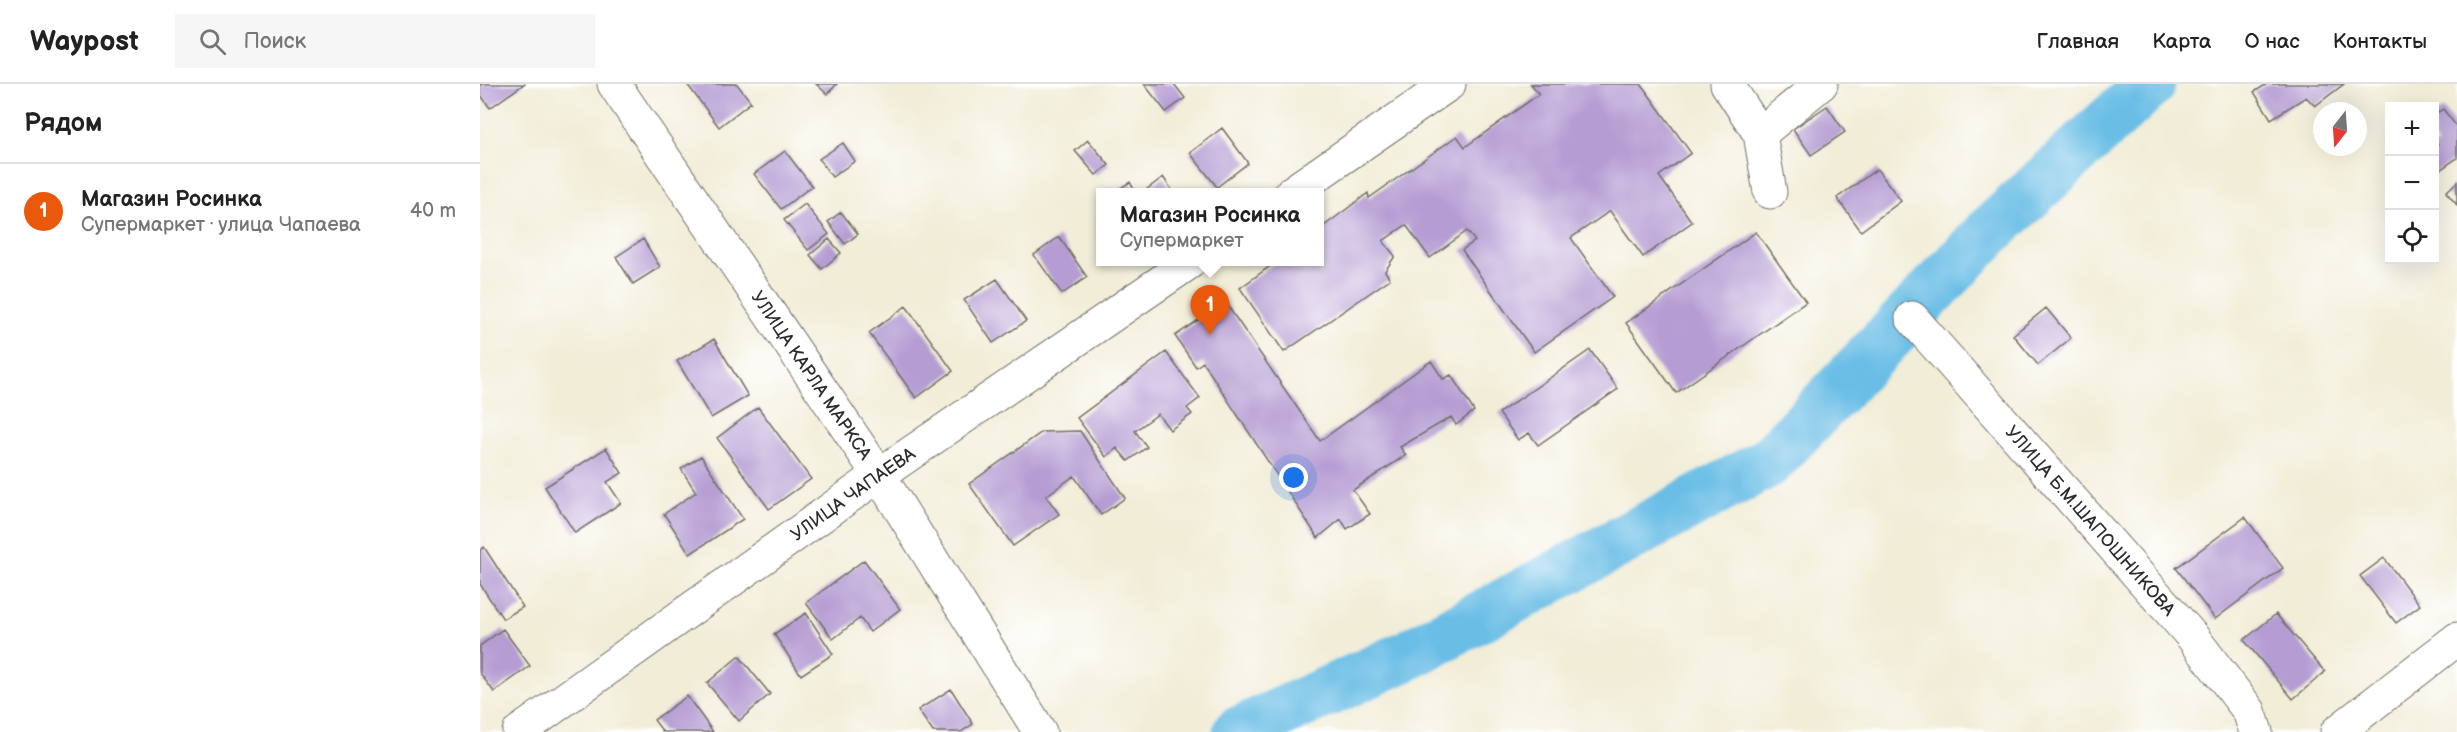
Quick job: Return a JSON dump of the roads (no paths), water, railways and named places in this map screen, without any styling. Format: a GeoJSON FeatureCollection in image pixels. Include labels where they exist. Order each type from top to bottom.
{"type":"FeatureCollection","features":[{"type":"Feature","properties":{"kind":"street","name":"УЛИЦА КАРЛА МАРКСА"},"geometry":{"type":"LineString","coordinates":[[614,84],[879,476],[1034,722]]}},
{"type":"Feature","properties":{"kind":"street"},"geometry":{"type":"LineString","coordinates":[[1297,188],[1449,84]]}},
{"type":"Feature","properties":{"kind":"street"},"geometry":{"type":"LineString","coordinates":[[1727,84],[1760,134],[1770,192]]}},
{"type":"Feature","properties":{"kind":"street"},"geometry":{"type":"LineString","coordinates":[[1760,134],[1821,84]]}},
{"type":"Feature","properties":{"kind":"street","name":"УЛИЦА ЧАПАЕВА"},"geometry":{"type":"LineString","coordinates":[[519,732],[879,476],[1183,266]]}},
{"type":"Feature","properties":{"kind":"street","name":"УЛИЦА Б.М.ШАПОШНИКОВА"},"geometry":{"type":"LineString","coordinates":[[1912,318],[2191,635],[2249,711],[2256,732]]}},
{"type":"Feature","properties":{"kind":"street"},"geometry":{"type":"LineString","coordinates":[[2337,732],[2457,639]]}},
{"type":"Feature","properties":{"kind":"waterway"},"geometry":{"type":"LineString","coordinates":[[1238,732],[1410,654],[1769,462],[1990,231],[2150,84]]}},
{"type":"Feature","properties":{"kind":"place","name":"Магазин Росинка"},"geometry":{"type":"Point","coordinates":[1210,335]}}]}
